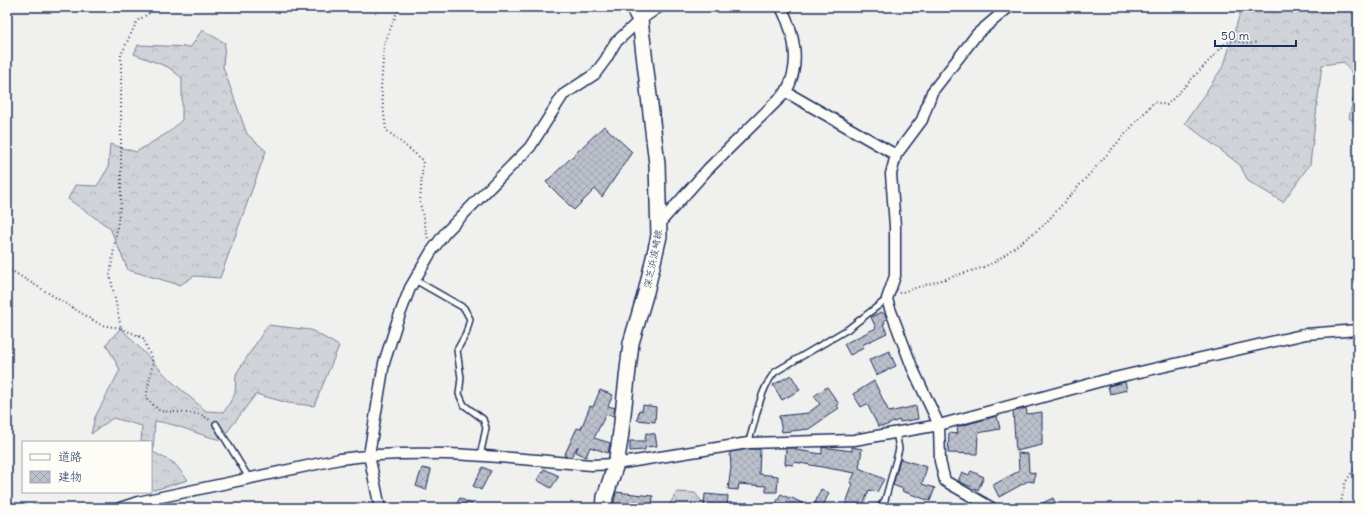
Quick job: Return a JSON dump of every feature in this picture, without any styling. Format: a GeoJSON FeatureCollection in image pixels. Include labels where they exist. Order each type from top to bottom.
{"type":"FeatureCollection","features":[{"type":"Feature","properties":{"kind":"main road","name":"深芝浜波崎線"},"geometry":{"type":"LineString","coordinates":[[604,508],[605,497],[616,464],[620,440],[631,343],[646,292],[659,236],[660,224],[657,164],[637,13]]}},
{"type":"Feature","properties":{"kind":"street"},"geometry":{"type":"LineString","coordinates":[[380,508],[369,455],[384,363],[397,322],[415,280],[431,252],[445,233],[530,147],[563,94],[595,74],[606,59],[614,43],[637,13],[659,7]]}},
{"type":"Feature","properties":{"kind":"street"},"geometry":{"type":"LineString","coordinates":[[660,224],[708,169],[786,92],[793,80],[795,65],[794,48],[790,30],[781,7]]}},
{"type":"Feature","properties":{"kind":"street"},"geometry":{"type":"LineString","coordinates":[[992,508],[945,481],[940,460],[939,425],[912,367],[887,298],[895,276],[895,226],[890,174],[896,155],[922,120],[932,92],[977,34],[1009,7]]}},
{"type":"Feature","properties":{"kind":"street"},"geometry":{"type":"LineString","coordinates":[[786,92],[896,155]]}},
{"type":"Feature","properties":{"kind":"street"},"geometry":{"type":"LineString","coordinates":[[120,508],[138,502],[249,478],[369,455],[413,452],[592,465],[616,464],[748,443],[854,440],[939,425],[1105,380],[1306,334],[1358,330]]}},
{"type":"Feature","properties":{"kind":"lane"},"geometry":{"type":"LineString","coordinates":[[415,280],[464,308],[470,319],[466,334],[457,350],[461,378],[459,394],[464,405],[483,419],[486,428],[480,456]]}},
{"type":"Feature","properties":{"kind":"lane"},"geometry":{"type":"LineString","coordinates":[[748,443],[759,403],[774,372],[848,329],[887,298]]}},
{"type":"Feature","properties":{"kind":"lane"},"geometry":{"type":"LineString","coordinates":[[216,424],[249,478]]}},
{"type":"Feature","properties":{"kind":"lane"},"geometry":{"type":"LineString","coordinates":[[879,508],[885,500],[898,449],[896,432]]}},
{"type":"Feature","properties":{"kind":"path"},"geometry":{"type":"LineString","coordinates":[[399,7],[384,45],[381,88],[386,130],[422,160],[420,203],[431,252]]}},
{"type":"Feature","properties":{"kind":"path"},"geometry":{"type":"LineString","coordinates":[[121,328],[110,274],[121,201],[121,55],[137,21],[151,12]]}},
{"type":"Feature","properties":{"kind":"path"},"geometry":{"type":"LineString","coordinates":[[887,298],[981,268],[995,262],[1043,226],[1154,102],[1167,105],[1225,44],[1233,40],[1250,44],[1257,42]]}},
{"type":"Feature","properties":{"kind":"path"},"geometry":{"type":"LineString","coordinates":[[7,268],[101,325],[121,328],[143,338],[153,362],[146,398],[160,411],[200,414],[216,424]]}},
{"type":"Feature","properties":{"kind":"path"},"geometry":{"type":"LineString","coordinates":[[1340,508],[1345,483],[1358,464]]}},
{"type":"Feature","properties":{"kind":"green space"},"geometry":{"type":"Polygon","coordinates":[[[1242,7],[1358,7],[1358,124],[1349,118],[1357,81],[1344,62],[1322,65],[1310,164],[1283,202],[1248,181],[1240,165],[1185,123],[1224,65],[1242,7]]]}},
{"type":"Feature","properties":{"kind":"green space"},"geometry":{"type":"Polygon","coordinates":[[[202,30],[225,43],[223,67],[247,134],[266,151],[220,278],[194,276],[180,285],[128,270],[110,228],[68,199],[75,185],[97,186],[108,168],[110,144],[136,152],[169,132],[182,120],[182,78],[168,67],[134,54],[138,45],[191,47],[202,30]]]}},
{"type":"Feature","properties":{"kind":"green space"},"geometry":{"type":"Polygon","coordinates":[[[268,325],[311,330],[339,346],[314,406],[288,403],[256,394],[221,440],[163,422],[155,421],[153,452],[174,463],[188,480],[152,489],[152,441],[141,441],[142,426],[113,418],[91,434],[95,417],[120,370],[106,344],[121,328],[170,380],[206,411],[224,412],[235,394],[236,374],[268,325]]]}},
{"type":"Feature","properties":{"kind":"green space"},"geometry":{"type":"Polygon","coordinates":[[[677,492],[695,493],[707,508],[667,508],[677,492]]]}},
{"type":"Feature","properties":{"kind":"building"},"geometry":{"type":"Polygon","coordinates":[[[604,126],[632,152],[602,197],[595,189],[574,210],[546,182],[604,126]]]}},
{"type":"Feature","properties":{"kind":"building"},"geometry":{"type":"Polygon","coordinates":[[[881,312],[885,314],[887,319],[884,320],[885,323],[883,324],[887,333],[862,345],[864,348],[850,355],[844,344],[876,328],[871,317],[881,312]]]}},
{"type":"Feature","properties":{"kind":"building"},"geometry":{"type":"Polygon","coordinates":[[[889,351],[896,366],[876,375],[869,360],[889,351]]]}},
{"type":"Feature","properties":{"kind":"building"},"geometry":{"type":"Polygon","coordinates":[[[791,375],[800,390],[782,400],[773,385],[791,375]]]}},
{"type":"Feature","properties":{"kind":"building"},"geometry":{"type":"Polygon","coordinates":[[[874,381],[889,412],[916,406],[918,419],[900,422],[899,420],[884,426],[878,426],[867,404],[861,407],[853,394],[874,381]]]}},
{"type":"Feature","properties":{"kind":"building"},"geometry":{"type":"Polygon","coordinates":[[[1125,382],[1127,390],[1110,394],[1108,386],[1125,382]]]}},
{"type":"Feature","properties":{"kind":"building"},"geometry":{"type":"Polygon","coordinates":[[[827,387],[839,404],[837,406],[839,408],[809,429],[782,432],[779,416],[808,413],[820,404],[814,396],[827,387]]]}},
{"type":"Feature","properties":{"kind":"building"},"geometry":{"type":"Polygon","coordinates":[[[600,390],[613,395],[608,406],[615,408],[613,416],[606,414],[594,438],[610,443],[608,453],[590,447],[586,457],[576,452],[578,446],[571,457],[564,456],[577,428],[581,429],[590,406],[593,407],[600,390]]]}},
{"type":"Feature","properties":{"kind":"building"},"geometry":{"type":"Polygon","coordinates":[[[643,405],[656,407],[655,422],[637,420],[639,410],[642,411],[643,405]]]}},
{"type":"Feature","properties":{"kind":"building"},"geometry":{"type":"Polygon","coordinates":[[[1026,408],[1027,414],[1042,412],[1042,445],[1016,451],[1013,412],[1026,408]]]}},
{"type":"Feature","properties":{"kind":"building"},"geometry":{"type":"Polygon","coordinates":[[[997,416],[1000,429],[978,433],[977,454],[948,453],[949,433],[958,434],[957,427],[997,416]]]}},
{"type":"Feature","properties":{"kind":"building"},"geometry":{"type":"Polygon","coordinates":[[[646,433],[655,434],[657,446],[645,447],[645,450],[630,451],[630,441],[645,441],[646,433]]]}},
{"type":"Feature","properties":{"kind":"building"},"geometry":{"type":"Polygon","coordinates":[[[822,447],[852,451],[852,447],[862,449],[859,468],[884,479],[877,492],[869,490],[862,508],[845,506],[853,484],[850,483],[855,473],[794,462],[793,465],[785,464],[786,448],[796,448],[796,450],[822,454],[822,447]]]}},
{"type":"Feature","properties":{"kind":"building"},"geometry":{"type":"Polygon","coordinates":[[[760,449],[759,474],[778,476],[777,492],[766,492],[766,486],[739,484],[738,490],[728,489],[731,468],[730,452],[760,449]]]}},
{"type":"Feature","properties":{"kind":"building"},"geometry":{"type":"Polygon","coordinates":[[[1018,453],[1028,454],[1029,472],[1035,473],[1034,482],[1028,481],[999,497],[993,485],[1019,471],[1018,453]]]}},
{"type":"Feature","properties":{"kind":"building"},"geometry":{"type":"Polygon","coordinates":[[[900,459],[927,467],[922,484],[935,488],[930,501],[902,491],[903,489],[893,485],[900,459]]]}},
{"type":"Feature","properties":{"kind":"building"},"geometry":{"type":"Polygon","coordinates":[[[483,467],[491,471],[481,490],[473,486],[483,467]]]}},
{"type":"Feature","properties":{"kind":"building"},"geometry":{"type":"Polygon","coordinates":[[[422,468],[431,470],[426,490],[416,486],[422,468]]]}},
{"type":"Feature","properties":{"kind":"building"},"geometry":{"type":"Polygon","coordinates":[[[544,469],[559,476],[551,488],[537,480],[544,469]]]}},
{"type":"Feature","properties":{"kind":"building"},"geometry":{"type":"Polygon","coordinates":[[[971,471],[984,477],[978,490],[958,481],[962,472],[969,475],[971,471]]]}},
{"type":"Feature","properties":{"kind":"building"},"geometry":{"type":"Polygon","coordinates":[[[821,489],[829,493],[822,508],[813,508],[821,489]]]}},
{"type":"Feature","properties":{"kind":"building"},"geometry":{"type":"Polygon","coordinates":[[[616,492],[653,496],[652,508],[613,508],[616,492]]]}},
{"type":"Feature","properties":{"kind":"building"},"geometry":{"type":"Polygon","coordinates":[[[705,494],[728,496],[727,508],[704,508],[705,494]]]}},
{"type":"Feature","properties":{"kind":"building"},"geometry":{"type":"Polygon","coordinates":[[[781,494],[812,508],[786,508],[776,503],[781,494]]]}},
{"type":"Feature","properties":{"kind":"building"},"geometry":{"type":"Polygon","coordinates":[[[460,498],[478,508],[454,508],[460,498]]]}},
{"type":"Feature","properties":{"kind":"building"},"geometry":{"type":"Polygon","coordinates":[[[1053,498],[1058,508],[1032,508],[1053,498]]]}}]}
